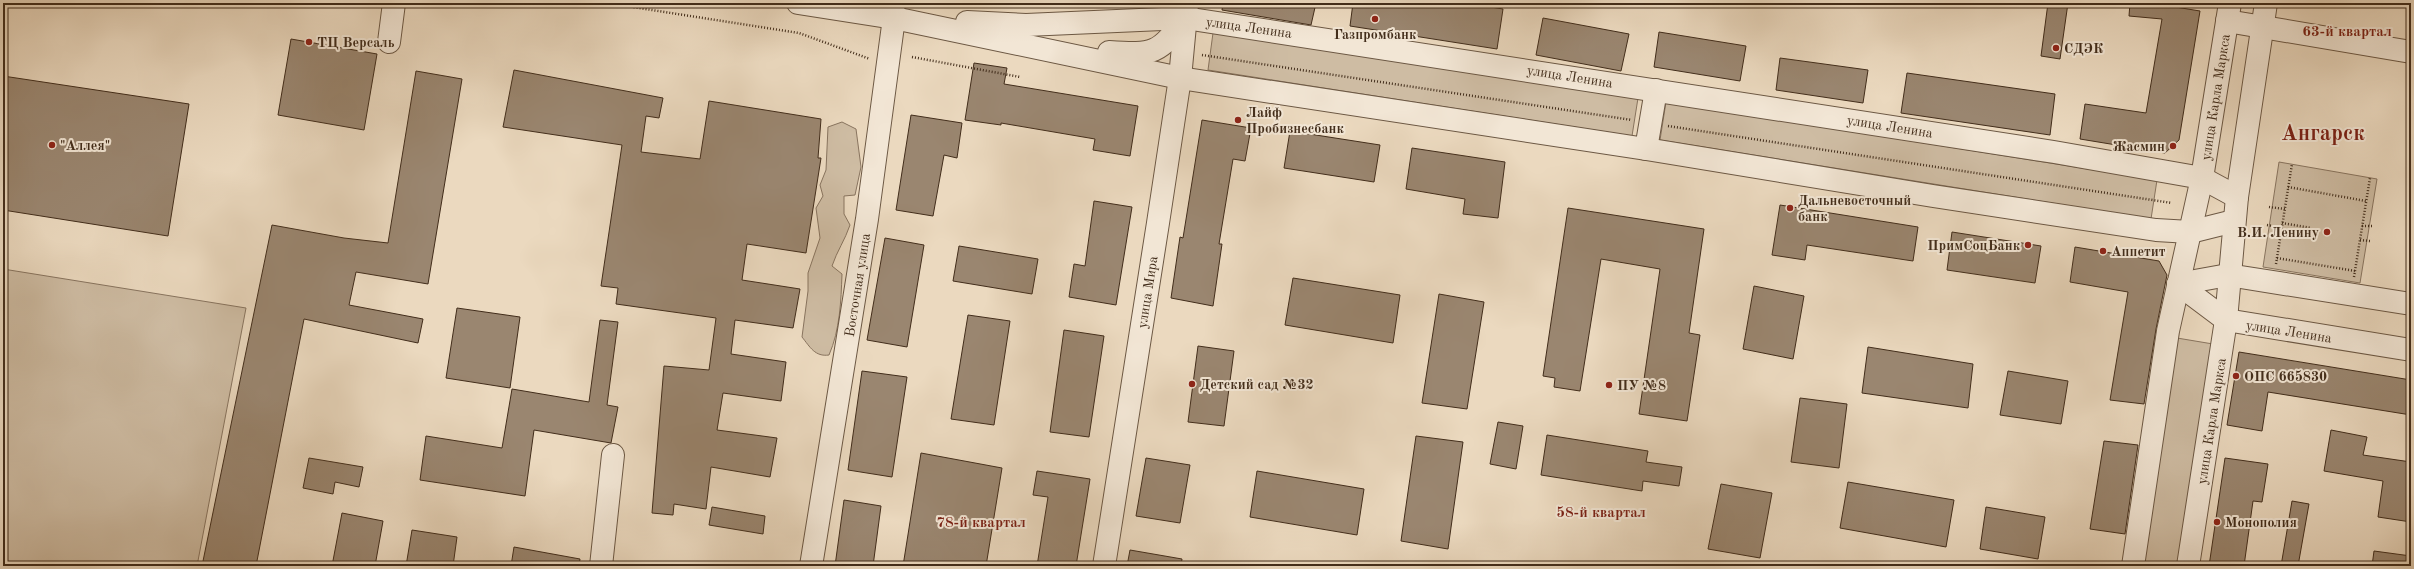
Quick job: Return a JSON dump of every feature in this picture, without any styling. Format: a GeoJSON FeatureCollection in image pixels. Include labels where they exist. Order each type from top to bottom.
{"type":"FeatureCollection","features":[{"type":"Feature","properties":{"kind":"street"},"geometry":{"type":"LineString","coordinates":[[389,42],[394,3]]}},
{"type":"Feature","properties":{"kind":"street","name":"улица Ленина"},"geometry":{"type":"LineString","coordinates":[[798,3],[894,10],[1026,25],[1186,10],[1656,90],[2054,152],[2202,178],[2237,197]]}},
{"type":"Feature","properties":{"kind":"street","name":"улица Карла Маркса"},"geometry":{"type":"LineString","coordinates":[[2188,566],[2226,320],[2228,275],[2237,197],[2266,3]]}},
{"type":"Feature","properties":{"kind":"street","name":"улица Ленина"},"geometry":{"type":"LineString","coordinates":[[894,10],[1038,47],[1180,78],[1646,149],[1979,204],[2167,232],[2190,232],[2234,221]]}},
{"type":"Feature","properties":{"kind":"street","name":"Восточная улица"},"geometry":{"type":"LineString","coordinates":[[811,566],[865,234],[894,10]]}},
{"type":"Feature","properties":{"kind":"street"},"geometry":{"type":"LineString","coordinates":[[1038,47],[1134,54],[1152,51],[1166,44],[1186,10]]}},
{"type":"Feature","properties":{"kind":"street","name":"улица Мира"},"geometry":{"type":"LineString","coordinates":[[1104,566],[1180,78],[1186,10]]}},
{"type":"Feature","properties":{"kind":"street"},"geometry":{"type":"LineString","coordinates":[[2228,12],[2263,28],[2411,52]]}},
{"type":"Feature","properties":{"kind":"street","name":"улица Карла Маркса"},"geometry":{"type":"LineString","coordinates":[[2133,566],[2168,331],[2202,178],[2228,12]]}},
{"type":"Feature","properties":{"kind":"street"},"geometry":{"type":"LineString","coordinates":[[1646,149],[1656,90]]}},
{"type":"Feature","properties":{"kind":"street"},"geometry":{"type":"LineString","coordinates":[[2178,284],[2228,275],[2411,304]]}},
{"type":"Feature","properties":{"kind":"street","name":"улица Ленина"},"geometry":{"type":"LineString","coordinates":[[2178,284],[2226,320],[2411,350]]}},
{"type":"Feature","properties":{"kind":"street"},"geometry":{"type":"LineString","coordinates":[[601,566],[614,455]]}},
{"type":"Feature","properties":{"kind":"path"},"geometry":{"type":"LineString","coordinates":[[607,3],[799,33],[871,59]]}},
{"type":"Feature","properties":{"kind":"path"},"geometry":{"type":"LineString","coordinates":[[1197,54],[2172,203]]}},
{"type":"Feature","properties":{"kind":"path"},"geometry":{"type":"LineString","coordinates":[[912,57],[1020,77]]}},
{"type":"Feature","properties":{"kind":"path"},"geometry":{"type":"LineString","coordinates":[[2275,271],[2292,164]]}},
{"type":"Feature","properties":{"kind":"path"},"geometry":{"type":"LineString","coordinates":[[2353,283],[2370,178]]}},
{"type":"Feature","properties":{"kind":"path"},"geometry":{"type":"LineString","coordinates":[[2288,187],[2366,201]]}},
{"type":"Feature","properties":{"kind":"path"},"geometry":{"type":"LineString","coordinates":[[2269,206],[2285,209]]}},
{"type":"Feature","properties":{"kind":"path"},"geometry":{"type":"LineString","coordinates":[[2282,223],[2311,228]]}},
{"type":"Feature","properties":{"kind":"path"},"geometry":{"type":"LineString","coordinates":[[2266,225],[2282,228]]}},
{"type":"Feature","properties":{"kind":"path"},"geometry":{"type":"LineString","coordinates":[[2362,226],[2373,226]]}},
{"type":"Feature","properties":{"kind":"path"},"geometry":{"type":"LineString","coordinates":[[2360,240],[2370,241]]}},
{"type":"Feature","properties":{"kind":"path"},"geometry":{"type":"LineString","coordinates":[[2277,258],[2355,271]]}},
{"type":"Feature","properties":{"kind":"shaded area"},"geometry":{"type":"Polygon","coordinates":[[[1213,33],[1638,98],[1632,136],[1208,70],[1213,33]]]}},
{"type":"Feature","properties":{"kind":"shaded area"},"geometry":{"type":"Polygon","coordinates":[[[1666,102],[2157,180],[2151,219],[1660,140],[1666,102]]]}},
{"type":"Feature","properties":{"kind":"shaded area"},"geometry":{"type":"Polygon","coordinates":[[[842,122],[856,129],[861,167],[855,195],[844,196],[844,214],[850,225],[832,266],[842,274],[838,326],[829,355],[824,355],[816,353],[810,348],[802,337],[808,291],[808,273],[820,238],[816,208],[823,196],[820,185],[826,170],[828,127],[842,122]]]}},
{"type":"Feature","properties":{"kind":"shaded area"},"geometry":{"type":"Polygon","coordinates":[[[2279,162],[2377,179],[2360,283],[2263,267],[2279,162]]]}},
{"type":"Feature","properties":{"kind":"shaded area"},"geometry":{"type":"Polygon","coordinates":[[[3,269],[246,308],[197,566],[3,566],[3,269]]]}},
{"type":"Feature","properties":{"kind":"shaded area"},"geometry":{"type":"Polygon","coordinates":[[[2177,338],[2213,344],[2180,566],[2143,566],[2177,338]]]}},
{"type":"Feature","properties":{"kind":"building"},"geometry":{"type":"Polygon","coordinates":[[[1223,3],[1316,3],[1311,25],[1222,10],[1223,3]]]}},
{"type":"Feature","properties":{"kind":"building"},"geometry":{"type":"Polygon","coordinates":[[[1353,3],[1467,3],[1503,9],[1497,49],[1350,26],[1353,3]]]}},
{"type":"Feature","properties":{"kind":"building"},"geometry":{"type":"Polygon","coordinates":[[[2048,3],[2068,3],[2060,59],[2041,56],[2048,3]]]}},
{"type":"Feature","properties":{"kind":"building"},"geometry":{"type":"Polygon","coordinates":[[[2130,3],[2151,3],[2200,11],[2179,140],[2165,153],[2080,139],[2085,104],[2146,113],[2162,19],[2129,16],[2130,3]]]}},
{"type":"Feature","properties":{"kind":"building"},"geometry":{"type":"Polygon","coordinates":[[[1543,18],[1629,34],[1621,71],[1536,55],[1543,18]]]}},
{"type":"Feature","properties":{"kind":"building"},"geometry":{"type":"Polygon","coordinates":[[[1659,32],[1746,46],[1740,81],[1654,67],[1659,32]]]}},
{"type":"Feature","properties":{"kind":"building"},"geometry":{"type":"Polygon","coordinates":[[[291,39],[377,54],[364,130],[278,115],[291,39]]]}},
{"type":"Feature","properties":{"kind":"building"},"geometry":{"type":"Polygon","coordinates":[[[1780,58],[1868,70],[1863,103],[1776,90],[1780,58]]]}},
{"type":"Feature","properties":{"kind":"building"},"geometry":{"type":"Polygon","coordinates":[[[974,63],[1007,68],[1004,84],[1138,106],[1130,156],[1093,150],[1095,139],[1001,123],[1001,125],[965,120],[974,63]]]}},
{"type":"Feature","properties":{"kind":"building"},"geometry":{"type":"Polygon","coordinates":[[[514,70],[663,98],[659,118],[646,116],[641,152],[700,159],[709,101],[821,119],[818,158],[821,158],[806,253],[747,244],[742,280],[800,289],[793,328],[735,320],[731,354],[786,362],[781,401],[723,393],[717,430],[777,438],[770,477],[711,467],[706,509],[674,504],[673,515],[652,513],[664,366],[709,370],[716,318],[616,304],[618,288],[601,286],[622,145],[503,127],[514,70]]]}},
{"type":"Feature","properties":{"kind":"building"},"geometry":{"type":"Polygon","coordinates":[[[416,71],[462,79],[428,284],[356,272],[349,305],[423,319],[418,343],[304,319],[256,566],[202,566],[272,225],[344,238],[388,243],[416,71]]]}},
{"type":"Feature","properties":{"kind":"building"},"geometry":{"type":"Polygon","coordinates":[[[1907,73],[2055,94],[2050,135],[1901,113],[1907,73]]]}},
{"type":"Feature","properties":{"kind":"building"},"geometry":{"type":"Polygon","coordinates":[[[3,76],[189,104],[168,236],[3,210],[3,76]]]}},
{"type":"Feature","properties":{"kind":"building"},"geometry":{"type":"Polygon","coordinates":[[[911,115],[962,123],[957,158],[944,155],[933,216],[896,210],[911,115]]]}},
{"type":"Feature","properties":{"kind":"building"},"geometry":{"type":"Polygon","coordinates":[[[1202,120],[1251,128],[1245,161],[1233,159],[1219,244],[1222,244],[1213,306],[1171,298],[1180,237],[1183,238],[1202,120]]]}},
{"type":"Feature","properties":{"kind":"building"},"geometry":{"type":"Polygon","coordinates":[[[1290,131],[1380,145],[1374,182],[1284,168],[1290,131]]]}},
{"type":"Feature","properties":{"kind":"building"},"geometry":{"type":"Polygon","coordinates":[[[1412,148],[1505,162],[1498,218],[1463,214],[1465,199],[1406,189],[1412,148]]]}},
{"type":"Feature","properties":{"kind":"building"},"geometry":{"type":"Polygon","coordinates":[[[1094,201],[1132,207],[1116,305],[1069,297],[1074,264],[1085,266],[1094,201]]]}},
{"type":"Feature","properties":{"kind":"building"},"geometry":{"type":"Polygon","coordinates":[[[1780,205],[1918,227],[1913,261],[1807,245],[1805,260],[1772,255],[1780,205]]]}},
{"type":"Feature","properties":{"kind":"building"},"geometry":{"type":"Polygon","coordinates":[[[1568,208],[1704,229],[1689,333],[1700,335],[1687,421],[1639,414],[1660,269],[1601,259],[1580,391],[1554,387],[1555,378],[1543,376],[1568,208]]]}},
{"type":"Feature","properties":{"kind":"building"},"geometry":{"type":"Polygon","coordinates":[[[1952,232],[2041,246],[2035,283],[1947,270],[1952,232]]]}},
{"type":"Feature","properties":{"kind":"building"},"geometry":{"type":"Polygon","coordinates":[[[885,238],[924,245],[907,347],[867,340],[885,238]]]}},
{"type":"Feature","properties":{"kind":"building"},"geometry":{"type":"Polygon","coordinates":[[[959,246],[1038,259],[1032,294],[953,281],[959,246]]]}},
{"type":"Feature","properties":{"kind":"building"},"geometry":{"type":"Polygon","coordinates":[[[2075,247],[2159,261],[2167,275],[2156,329],[2144,404],[2110,400],[2128,292],[2070,282],[2075,247]]]}},
{"type":"Feature","properties":{"kind":"building"},"geometry":{"type":"Polygon","coordinates":[[[1293,278],[1400,295],[1393,343],[1285,325],[1293,278]]]}},
{"type":"Feature","properties":{"kind":"building"},"geometry":{"type":"Polygon","coordinates":[[[1754,286],[1804,296],[1793,359],[1743,349],[1754,286]]]}},
{"type":"Feature","properties":{"kind":"building"},"geometry":{"type":"Polygon","coordinates":[[[1439,294],[1484,302],[1467,409],[1422,403],[1439,294]]]}},
{"type":"Feature","properties":{"kind":"building"},"geometry":{"type":"Polygon","coordinates":[[[457,308],[520,317],[510,388],[446,378],[457,308]]]}},
{"type":"Feature","properties":{"kind":"building"},"geometry":{"type":"Polygon","coordinates":[[[968,315],[1010,321],[994,425],[951,419],[968,315]]]}},
{"type":"Feature","properties":{"kind":"building"},"geometry":{"type":"Polygon","coordinates":[[[600,320],[618,322],[607,405],[618,407],[611,443],[534,430],[525,496],[420,480],[426,436],[502,448],[512,389],[589,402],[600,320]]]}},
{"type":"Feature","properties":{"kind":"building"},"geometry":{"type":"Polygon","coordinates":[[[1064,330],[1104,336],[1089,437],[1050,432],[1064,330]]]}},
{"type":"Feature","properties":{"kind":"building"},"geometry":{"type":"Polygon","coordinates":[[[1198,346],[1234,351],[1224,426],[1188,422],[1198,346]]]}},
{"type":"Feature","properties":{"kind":"building"},"geometry":{"type":"Polygon","coordinates":[[[1868,347],[1973,364],[1968,408],[1862,393],[1868,347]]]}},
{"type":"Feature","properties":{"kind":"building"},"geometry":{"type":"Polygon","coordinates":[[[2239,352],[2411,380],[2411,415],[2268,392],[2262,431],[2227,425],[2239,352]]]}},
{"type":"Feature","properties":{"kind":"building"},"geometry":{"type":"Polygon","coordinates":[[[862,371],[907,377],[892,477],[848,470],[862,371]]]}},
{"type":"Feature","properties":{"kind":"building"},"geometry":{"type":"Polygon","coordinates":[[[2008,371],[2068,381],[2061,424],[2000,415],[2008,371]]]}},
{"type":"Feature","properties":{"kind":"building"},"geometry":{"type":"Polygon","coordinates":[[[1800,398],[1847,404],[1839,468],[1791,462],[1800,398]]]}},
{"type":"Feature","properties":{"kind":"building"},"geometry":{"type":"Polygon","coordinates":[[[1498,422],[1523,426],[1516,469],[1490,464],[1498,422]]]}},
{"type":"Feature","properties":{"kind":"building"},"geometry":{"type":"Polygon","coordinates":[[[2331,430],[2367,437],[2363,455],[2411,462],[2411,522],[2378,517],[2383,481],[2324,471],[2331,430]]]}},
{"type":"Feature","properties":{"kind":"building"},"geometry":{"type":"Polygon","coordinates":[[[1547,435],[1648,451],[1646,462],[1682,467],[1679,486],[1643,481],[1642,491],[1541,475],[1547,435]]]}},
{"type":"Feature","properties":{"kind":"building"},"geometry":{"type":"Polygon","coordinates":[[[1416,436],[1463,442],[1448,549],[1401,541],[1416,436]]]}},
{"type":"Feature","properties":{"kind":"building"},"geometry":{"type":"Polygon","coordinates":[[[2104,441],[2138,445],[2125,534],[2090,529],[2104,441]]]}},
{"type":"Feature","properties":{"kind":"building"},"geometry":{"type":"Polygon","coordinates":[[[921,453],[1002,468],[986,566],[903,566],[921,453]]]}},
{"type":"Feature","properties":{"kind":"building"},"geometry":{"type":"Polygon","coordinates":[[[309,458],[363,467],[359,487],[335,482],[333,494],[303,488],[309,458]]]}},
{"type":"Feature","properties":{"kind":"building"},"geometry":{"type":"Polygon","coordinates":[[[1146,458],[1190,465],[1180,523],[1136,516],[1146,458]]]}},
{"type":"Feature","properties":{"kind":"building"},"geometry":{"type":"Polygon","coordinates":[[[2225,458],[2268,464],[2262,502],[2253,501],[2244,566],[2209,566],[2225,458]]]}},
{"type":"Feature","properties":{"kind":"building"},"geometry":{"type":"Polygon","coordinates":[[[1037,471],[1090,479],[1076,566],[1037,566],[1048,497],[1033,495],[1037,471]]]}},
{"type":"Feature","properties":{"kind":"building"},"geometry":{"type":"Polygon","coordinates":[[[1257,471],[1364,489],[1357,535],[1250,517],[1257,471]]]}},
{"type":"Feature","properties":{"kind":"building"},"geometry":{"type":"Polygon","coordinates":[[[1848,482],[1954,500],[1946,547],[1840,528],[1848,482]]]}},
{"type":"Feature","properties":{"kind":"building"},"geometry":{"type":"Polygon","coordinates":[[[1721,484],[1772,493],[1760,558],[1708,549],[1721,484]]]}},
{"type":"Feature","properties":{"kind":"building"},"geometry":{"type":"Polygon","coordinates":[[[844,500],[881,506],[873,566],[835,566],[844,500]]]}},
{"type":"Feature","properties":{"kind":"building"},"geometry":{"type":"Polygon","coordinates":[[[2292,501],[2309,504],[2298,566],[2281,566],[2292,501]]]}},
{"type":"Feature","properties":{"kind":"building"},"geometry":{"type":"Polygon","coordinates":[[[712,507],[765,516],[763,534],[709,525],[712,507]]]}},
{"type":"Feature","properties":{"kind":"building"},"geometry":{"type":"Polygon","coordinates":[[[1986,507],[2045,517],[2038,559],[1980,549],[1986,507]]]}},
{"type":"Feature","properties":{"kind":"building"},"geometry":{"type":"Polygon","coordinates":[[[342,513],[383,521],[375,566],[332,566],[342,513]]]}},
{"type":"Feature","properties":{"kind":"building"},"geometry":{"type":"Polygon","coordinates":[[[412,530],[457,537],[453,566],[406,566],[412,530]]]}},
{"type":"Feature","properties":{"kind":"building"},"geometry":{"type":"Polygon","coordinates":[[[514,547],[580,559],[579,566],[511,566],[514,547]]]}},
{"type":"Feature","properties":{"kind":"building"},"geometry":{"type":"Polygon","coordinates":[[[1130,550],[1182,559],[1181,566],[1127,566],[1130,550]]]}},
{"type":"Feature","properties":{"kind":"building"},"geometry":{"type":"Polygon","coordinates":[[[2374,551],[2411,556],[2411,566],[2372,566],[2374,551]]]}},
{"type":"Feature","properties":{"kind":"place","name":"Газпромбанк"},"geometry":{"type":"Point","coordinates":[1375,19]}},
{"type":"Feature","properties":{"kind":"place","name":"ТЦ Версаль"},"geometry":{"type":"Point","coordinates":[309,42]}},
{"type":"Feature","properties":{"kind":"place","name":"СДЭК"},"geometry":{"type":"Point","coordinates":[2056,48]}},
{"type":"Feature","properties":{"kind":"place","name":"Лайф Пробизнесбанк"},"geometry":{"type":"Point","coordinates":[1238,120]}},
{"type":"Feature","properties":{"kind":"place","name":"\"Аллея\""},"geometry":{"type":"Point","coordinates":[52,145]}},
{"type":"Feature","properties":{"kind":"place","name":"Жасмин"},"geometry":{"type":"Point","coordinates":[2173,146]}},
{"type":"Feature","properties":{"kind":"place","name":"Дальневосточный банк"},"geometry":{"type":"Point","coordinates":[1790,208]}},
{"type":"Feature","properties":{"kind":"place","name":"В.И. Ленину"},"geometry":{"type":"Point","coordinates":[2327,232]}},
{"type":"Feature","properties":{"kind":"place","name":"ПримСоцБанк"},"geometry":{"type":"Point","coordinates":[2028,245]}},
{"type":"Feature","properties":{"kind":"place","name":"Аппетит"},"geometry":{"type":"Point","coordinates":[2103,251]}},
{"type":"Feature","properties":{"kind":"place","name":"ОПС 665830"},"geometry":{"type":"Point","coordinates":[2236,376]}},
{"type":"Feature","properties":{"kind":"place","name":"Детский сад №32"},"geometry":{"type":"Point","coordinates":[1192,384]}},
{"type":"Feature","properties":{"kind":"place","name":"ПУ №8"},"geometry":{"type":"Point","coordinates":[1609,385]}},
{"type":"Feature","properties":{"kind":"place","name":"Монополия"},"geometry":{"type":"Point","coordinates":[2217,522]}},
{"type":"Feature","properties":{"kind":"district","name":"63-й квартал"},"geometry":{"type":"Point","coordinates":[2347,31]}},
{"type":"Feature","properties":{"kind":"district","name":"Ангарск"},"geometry":{"type":"Point","coordinates":[2323,132]}},
{"type":"Feature","properties":{"kind":"district","name":"58-й квартал"},"geometry":{"type":"Point","coordinates":[1601,512]}},
{"type":"Feature","properties":{"kind":"district","name":"78-й квартал"},"geometry":{"type":"Point","coordinates":[981,522]}}]}
